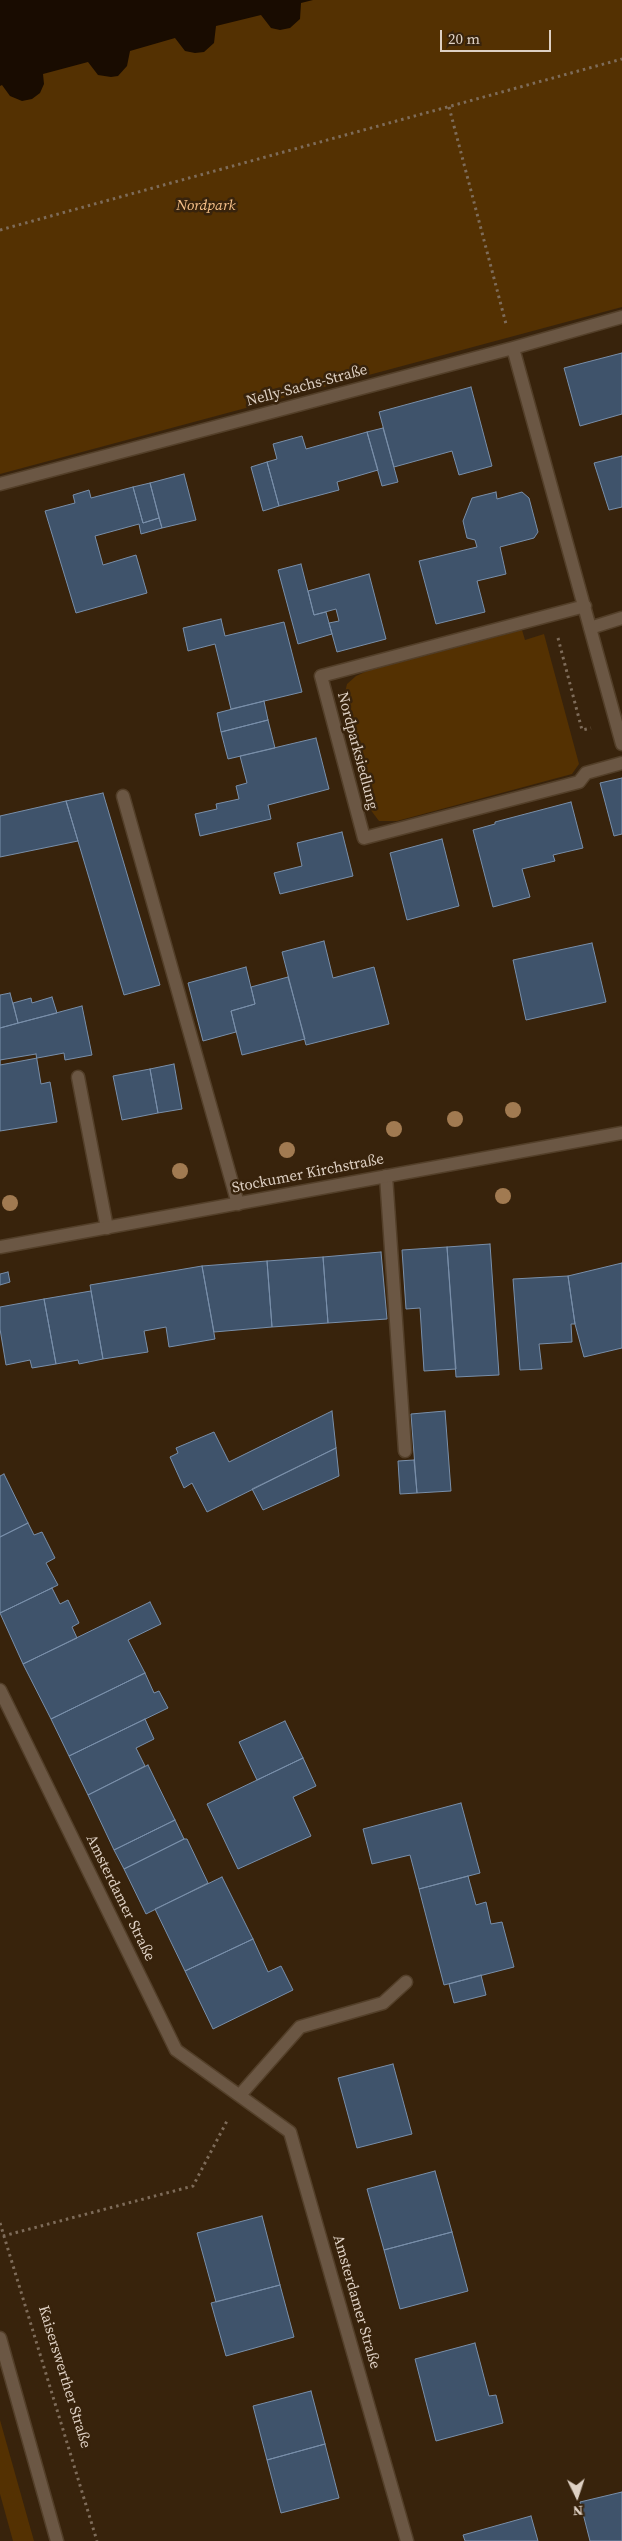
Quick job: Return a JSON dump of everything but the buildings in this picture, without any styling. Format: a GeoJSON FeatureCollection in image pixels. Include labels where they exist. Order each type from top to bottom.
{"type":"FeatureCollection","features":[{"type":"Feature","properties":{"kind":"street","name":"Nelly-Sachs-Straße"},"geometry":{"type":"LineString","coordinates":[[0,484],[513,348],[622,317]]}},
{"type":"Feature","properties":{"kind":"street"},"geometry":{"type":"LineString","coordinates":[[513,348],[622,744]]}},
{"type":"Feature","properties":{"kind":"street","name":"Nordparksiedlung"},"geometry":{"type":"LineString","coordinates":[[585,606],[321,676],[364,838],[579,782],[586,773],[622,763]]}},
{"type":"Feature","properties":{"kind":"street"},"geometry":{"type":"LineString","coordinates":[[590,628],[622,618]]}},
{"type":"Feature","properties":{"kind":"street"},"geometry":{"type":"LineString","coordinates":[[123,796],[238,1204]]}},
{"type":"Feature","properties":{"kind":"street"},"geometry":{"type":"LineString","coordinates":[[78,1077],[107,1228]]}},
{"type":"Feature","properties":{"kind":"street","name":"Stockumer Kirchstraße"},"geometry":{"type":"LineString","coordinates":[[0,1247],[622,1133]]}},
{"type":"Feature","properties":{"kind":"street"},"geometry":{"type":"LineString","coordinates":[[386,1176],[405,1451]]}},
{"type":"Feature","properties":{"kind":"street","name":"Amsterdamer Straße"},"geometry":{"type":"LineString","coordinates":[[0,1690],[176,2050],[290,2132],[407,2541]]}},
{"type":"Feature","properties":{"kind":"street"},"geometry":{"type":"LineString","coordinates":[[240,2095],[300,2027],[383,2003],[406,1982]]}},
{"type":"Feature","properties":{"kind":"street"},"geometry":{"type":"LineString","coordinates":[[0,2338],[57,2541]]}},
{"type":"Feature","properties":{"kind":"path"},"geometry":{"type":"LineString","coordinates":[[0,230],[622,60]]}},
{"type":"Feature","properties":{"kind":"path"},"geometry":{"type":"LineString","coordinates":[[449,107],[513,348]]}},
{"type":"Feature","properties":{"kind":"path"},"geometry":{"type":"LineString","coordinates":[[551,614],[582,730],[597,726],[607,767]]}},
{"type":"Feature","properties":{"kind":"path"},"geometry":{"type":"LineString","coordinates":[[4,2236],[193,2186],[240,2095]]}},
{"type":"Feature","properties":{"kind":"path","name":"Kaiserswerther Straße"},"geometry":{"type":"LineString","coordinates":[[0,2223],[97,2541]]}},
{"type":"Feature","properties":{"kind":"green space","name":"Nordpark"},"geometry":{"type":"Polygon","coordinates":[[[0,0],[622,0],[622,307],[0,474],[0,0]]]}},
{"type":"Feature","properties":{"kind":"green space"},"geometry":{"type":"Polygon","coordinates":[[[522,630],[525,640],[544,634],[579,764],[572,774],[397,821],[379,821],[370,809],[342,705],[347,684],[356,676],[367,671],[522,630]]]}},
{"type":"Feature","properties":{"kind":"green space"},"geometry":{"type":"Polygon","coordinates":[[[0,2420],[34,2541],[13,2541],[0,2494],[0,2420]]]}},
{"type":"Feature","properties":{"kind":"shaded area"},"geometry":{"type":"Polygon","coordinates":[[[0,0],[313,0],[301,3],[300,19],[290,28],[280,30],[271,28],[261,15],[216,26],[214,43],[204,52],[185,51],[175,38],[130,51],[127,66],[118,76],[98,75],[88,62],[43,74],[44,84],[40,93],[32,99],[22,101],[10,96],[2,85],[0,86],[0,0]]]}}]}
